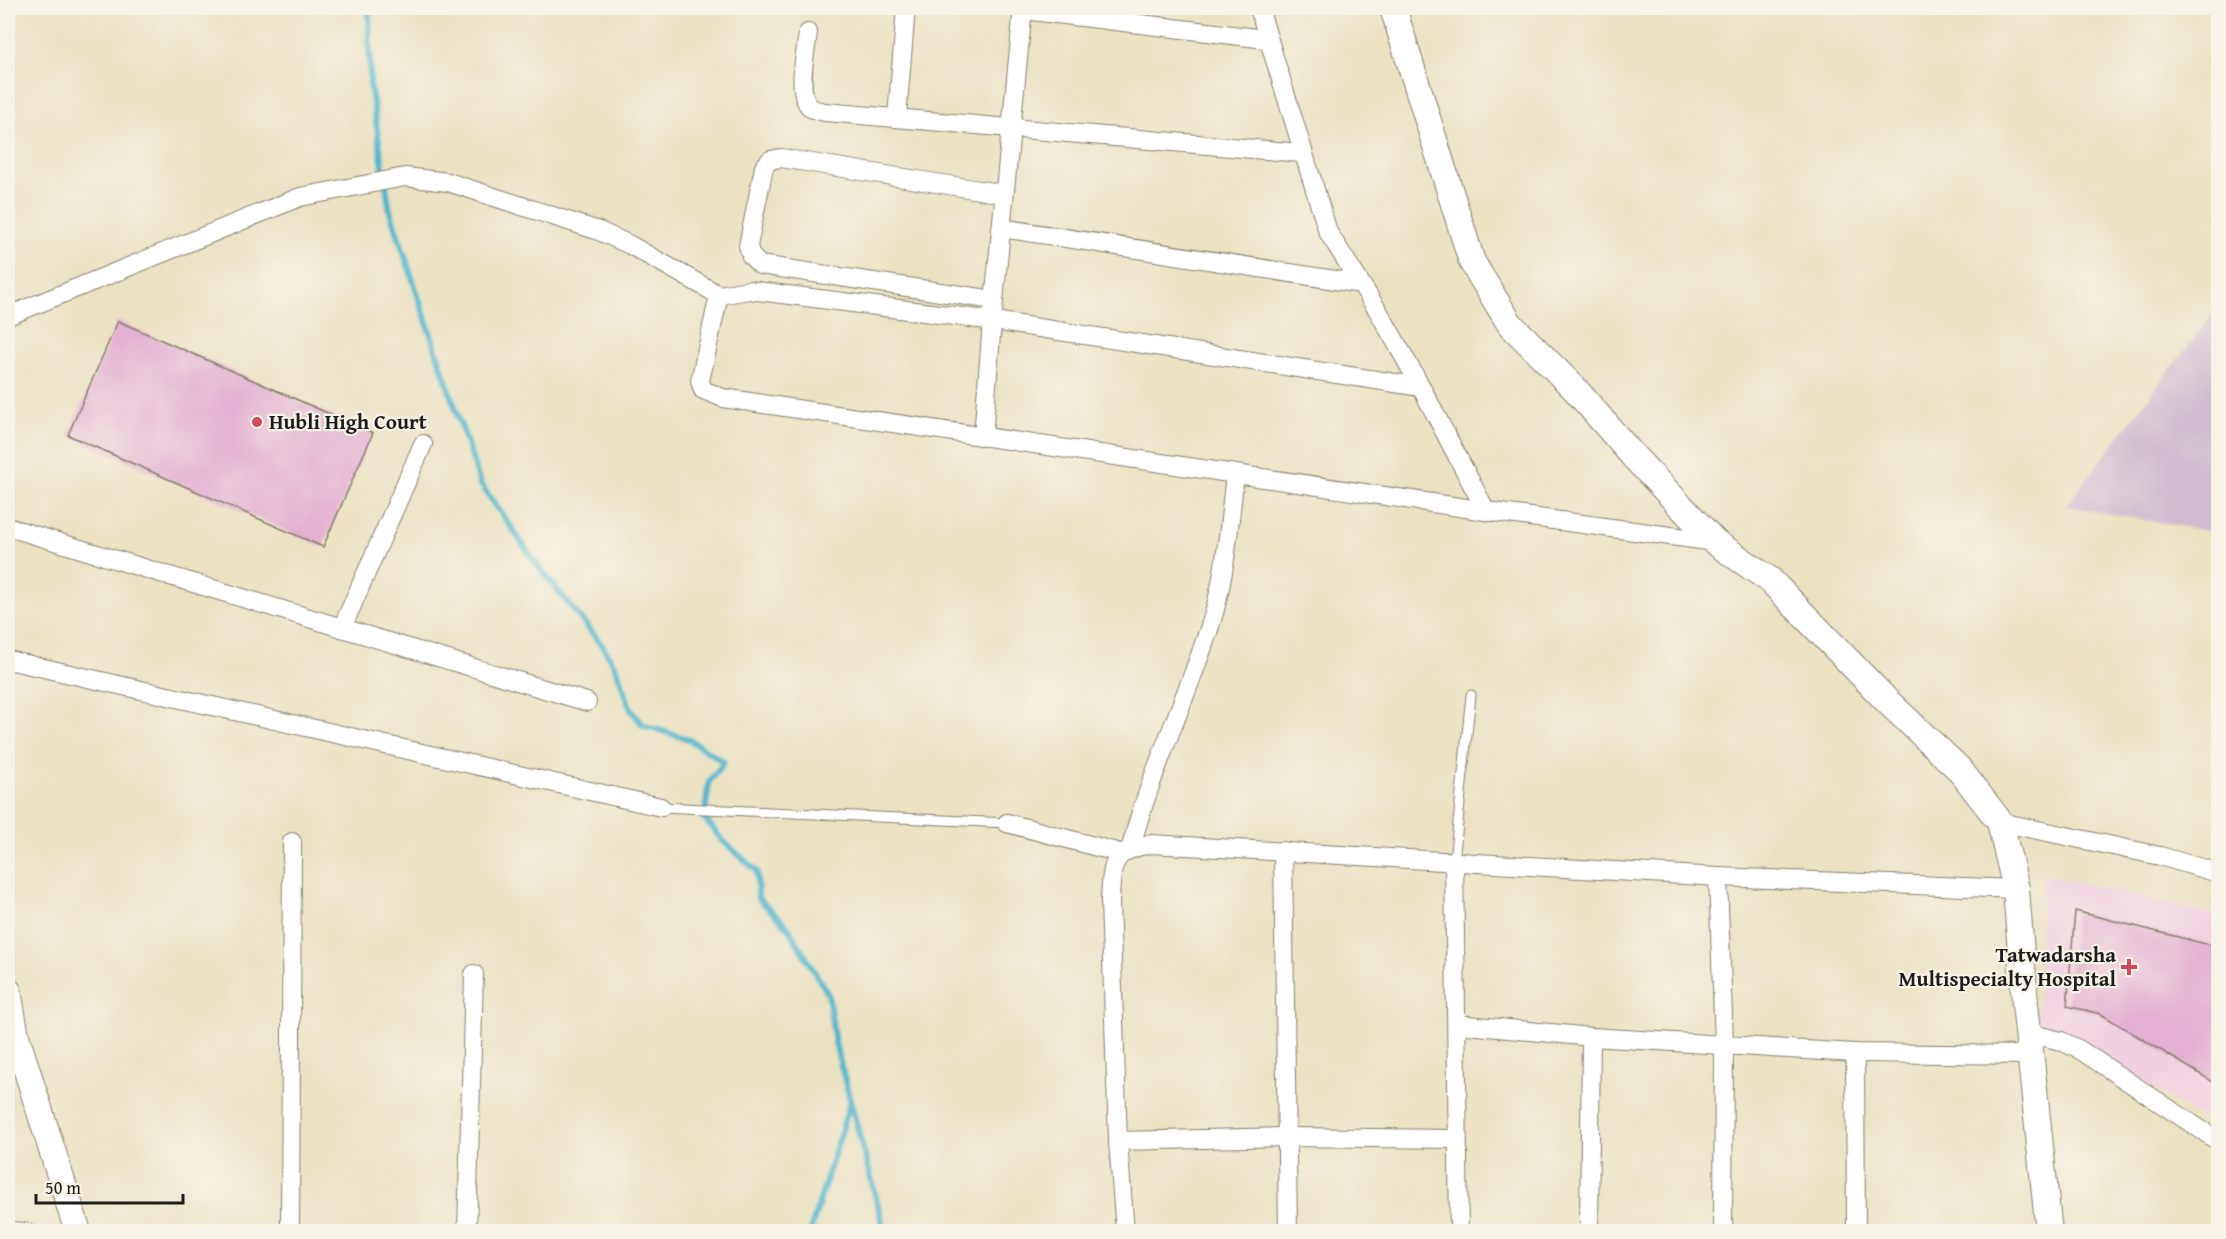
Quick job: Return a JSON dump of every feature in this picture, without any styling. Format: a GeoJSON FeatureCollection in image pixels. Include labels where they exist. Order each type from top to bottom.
{"type":"FeatureCollection","features":[{"type":"Feature","properties":{"kind":"street"},"geometry":{"type":"LineString","coordinates":[[897,117],[906,8]]}},
{"type":"Feature","properties":{"kind":"street"},"geometry":{"type":"LineString","coordinates":[[1258,8],[1301,153],[1328,232],[1421,387],[1486,511]]}},
{"type":"Feature","properties":{"kind":"street"},"geometry":{"type":"LineString","coordinates":[[1393,8],[1472,262],[1510,324],[1575,389],[1634,457],[1715,542],[1770,580],[1815,623],[1888,702],[1959,769],[2000,822],[2016,889],[2029,1044],[2049,1232]]}},
{"type":"Feature","properties":{"kind":"street"},"geometry":{"type":"LineString","coordinates":[[983,437],[992,321],[1023,9],[1266,39]]}},
{"type":"Feature","properties":{"kind":"street"},"geometry":{"type":"LineString","coordinates":[[808,33],[802,84],[804,98],[811,108],[825,112],[897,117],[1011,130],[1301,153]]}},
{"type":"Feature","properties":{"kind":"street"},"geometry":{"type":"LineString","coordinates":[[994,300],[760,265],[751,256],[748,246],[764,167],[770,160],[781,158],[1004,194]]}},
{"type":"Feature","properties":{"kind":"street"},"geometry":{"type":"LineString","coordinates":[[8,316],[300,197],[405,177],[425,177],[448,182],[599,231],[630,245],[719,295],[749,290],[992,321],[1421,387]]}},
{"type":"Feature","properties":{"kind":"street"},"geometry":{"type":"LineString","coordinates":[[1001,228],[1360,284]]}},
{"type":"Feature","properties":{"kind":"street"},"geometry":{"type":"LineString","coordinates":[[719,295],[701,370],[703,390],[712,395],[1235,475],[1715,542]]}},
{"type":"Feature","properties":{"kind":"street"},"geometry":{"type":"LineString","coordinates":[[342,628],[423,444]]}},
{"type":"Feature","properties":{"kind":"street"},"geometry":{"type":"LineString","coordinates":[[1125,1232],[1118,1141],[1110,900],[1112,867],[1125,850],[1212,622],[1222,571],[1235,475]]}},
{"type":"Feature","properties":{"kind":"street"},"geometry":{"type":"LineString","coordinates":[[8,528],[587,702]]}},
{"type":"Feature","properties":{"kind":"street"},"geometry":{"type":"LineString","coordinates":[[8,660],[661,807]]}},
{"type":"Feature","properties":{"kind":"street"},"geometry":{"type":"LineString","coordinates":[[2000,822],[2160,856],[2218,873]]}},
{"type":"Feature","properties":{"kind":"street"},"geometry":{"type":"LineString","coordinates":[[1007,823],[1125,850],[1150,844],[1719,877],[2016,889]]}},
{"type":"Feature","properties":{"kind":"street"},"geometry":{"type":"LineString","coordinates":[[290,1232],[292,842]]}},
{"type":"Feature","properties":{"kind":"street"},"geometry":{"type":"LineString","coordinates":[[1283,851],[1288,1232]]}},
{"type":"Feature","properties":{"kind":"street"},"geometry":{"type":"LineString","coordinates":[[1454,862],[1459,1232]]}},
{"type":"Feature","properties":{"kind":"street"},"geometry":{"type":"LineString","coordinates":[[1719,877],[1724,1044],[1723,1232]]}},
{"type":"Feature","properties":{"kind":"street"},"geometry":{"type":"LineString","coordinates":[[467,1232],[474,974]]}},
{"type":"Feature","properties":{"kind":"street"},"geometry":{"type":"LineString","coordinates":[[8,991],[12,1035],[78,1232]]}},
{"type":"Feature","properties":{"kind":"street"},"geometry":{"type":"LineString","coordinates":[[1457,1024],[1591,1037],[1856,1053],[2061,1041],[2080,1050],[2218,1141]]}},
{"type":"Feature","properties":{"kind":"street"},"geometry":{"type":"LineString","coordinates":[[1589,1232],[1591,1037]]}},
{"type":"Feature","properties":{"kind":"street"},"geometry":{"type":"LineString","coordinates":[[1856,1053],[1856,1232]]}},
{"type":"Feature","properties":{"kind":"street"},"geometry":{"type":"LineString","coordinates":[[1118,1141],[1286,1137],[1456,1139]]}},
{"type":"Feature","properties":{"kind":"street"},"geometry":{"type":"LineString","coordinates":[[8,1231],[26,1232]]}},
{"type":"Feature","properties":{"kind":"lane"},"geometry":{"type":"LineString","coordinates":[[1454,862],[1472,695]]}},
{"type":"Feature","properties":{"kind":"lane"},"geometry":{"type":"LineString","coordinates":[[661,807],[1007,823]]}},
{"type":"Feature","properties":{"kind":"shaded area"},"geometry":{"type":"Polygon","coordinates":[[[2218,307],[2218,533],[2066,506],[2218,307]]]}},
{"type":"Feature","properties":{"kind":"shaded area","name":"Tatwadarsha Multispecialty Hospital"},"geometry":{"type":"Polygon","coordinates":[[[2043,874],[2218,916],[2218,1128],[2037,1018],[2043,874]]]}},
{"type":"Feature","properties":{"kind":"building"},"geometry":{"type":"Polygon","coordinates":[[[118,321],[373,433],[323,547],[68,435],[118,321]]]}},
{"type":"Feature","properties":{"kind":"building"},"geometry":{"type":"Polygon","coordinates":[[[2075,911],[2218,947],[2218,1085],[2101,1014],[2067,1006],[2075,911]]]}},
{"type":"Feature","properties":{"kind":"waterway"},"geometry":{"type":"LineString","coordinates":[[369,8],[370,84],[390,211],[480,483],[538,566],[602,645],[617,670],[631,710],[643,725],[688,739],[724,762],[709,782],[704,818],[723,841],[757,871],[758,898],[787,926],[828,994],[835,1043],[885,1232]]}},
{"type":"Feature","properties":{"kind":"waterway"},"geometry":{"type":"LineString","coordinates":[[810,1232],[850,1103]]}},
{"type":"Feature","properties":{"kind":"place","name":"Hubli High Court"},"geometry":{"type":"Point","coordinates":[257,422]}},
{"type":"Feature","properties":{"kind":"place","name":"Tatwadarsha Multispecialty Hospital"},"geometry":{"type":"Point","coordinates":[2129,967]}}]}
